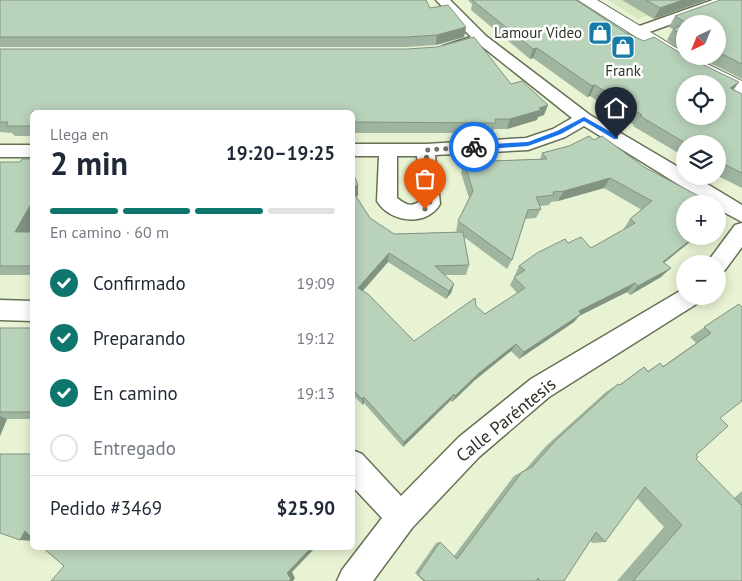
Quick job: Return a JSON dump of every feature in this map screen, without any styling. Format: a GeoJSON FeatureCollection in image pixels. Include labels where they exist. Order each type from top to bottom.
{"type":"FeatureCollection","features":[{"type":"Feature","properties":{"kind":"street"},"geometry":{"type":"LineString","coordinates":[[443,0],[481,39],[584,119],[742,214]]}},
{"type":"Feature","properties":{"kind":"street"},"geometry":{"type":"LineString","coordinates":[[586,0],[686,61],[742,89]]}},
{"type":"Feature","properties":{"kind":"street"},"geometry":{"type":"LineString","coordinates":[[636,32],[725,0]]}},
{"type":"Feature","properties":{"kind":"street"},"geometry":{"type":"LineString","coordinates":[[734,0],[742,3]]}},
{"type":"Feature","properties":{"kind":"street"},"geometry":{"type":"LineString","coordinates":[[436,51],[481,39]]}},
{"type":"Feature","properties":{"kind":"street"},"geometry":{"type":"LineString","coordinates":[[355,150],[426,150],[528,144],[559,133],[584,119]]}},
{"type":"Feature","properties":{"kind":"street"},"geometry":{"type":"LineString","coordinates":[[388,150],[387,201],[398,210],[412,214],[425,209],[430,204],[426,150]]}},
{"type":"Feature","properties":{"kind":"street"},"geometry":{"type":"LineString","coordinates":[[0,151],[30,151]]}},
{"type":"Feature","properties":{"kind":"street"},"geometry":{"type":"LineString","coordinates":[[724,255],[742,230]]}},
{"type":"Feature","properties":{"kind":"street","name":"Calle Paréntesis"},"geometry":{"type":"LineString","coordinates":[[354,581],[401,517],[469,447],[540,388],[676,305]]}},
{"type":"Feature","properties":{"kind":"street"},"geometry":{"type":"LineString","coordinates":[[0,310],[30,310]]}},
{"type":"Feature","properties":{"kind":"street"},"geometry":{"type":"LineString","coordinates":[[355,467],[401,517]]}},
{"type":"Feature","properties":{"kind":"shaded area"},"geometry":{"type":"Polygon","coordinates":[[[608,0],[690,0],[638,19],[608,0]]]}},
{"type":"Feature","properties":{"kind":"building"},"geometry":{"type":"Polygon","coordinates":[[[0,0],[426,0],[430,8],[448,5],[466,27],[437,35],[407,37],[0,37],[0,0]]]}},
{"type":"Feature","properties":{"kind":"building"},"geometry":{"type":"Polygon","coordinates":[[[472,0],[576,0],[626,33],[644,41],[654,37],[676,50],[676,65],[704,65],[724,75],[676,75],[676,125],[726,125],[726,76],[739,82],[730,88],[742,94],[742,173],[726,165],[726,135],[676,135],[676,137],[640,116],[642,115],[595,85],[592,86],[537,48],[533,49],[472,0]]]}},
{"type":"Feature","properties":{"kind":"building"},"geometry":{"type":"Polygon","coordinates":[[[646,0],[683,0],[660,8],[646,0]]]}},
{"type":"Feature","properties":{"kind":"building"},"geometry":{"type":"Polygon","coordinates":[[[720,0],[742,0],[742,64],[726,56],[726,15],[678,15],[720,0]]]}},
{"type":"Feature","properties":{"kind":"building"},"geometry":{"type":"Polygon","coordinates":[[[474,37],[511,84],[522,81],[548,105],[539,108],[541,110],[510,119],[495,119],[496,123],[355,122],[355,110],[30,110],[30,126],[6,126],[8,122],[0,122],[0,49],[407,49],[437,47],[474,37]]]}},
{"type":"Feature","properties":{"kind":"building"},"geometry":{"type":"Polygon","coordinates":[[[589,136],[594,140],[602,136],[644,167],[697,195],[676,195],[676,245],[684,245],[663,262],[671,268],[638,286],[635,283],[579,311],[581,314],[524,352],[516,344],[479,373],[455,396],[454,394],[404,442],[364,397],[362,399],[355,392],[355,195],[370,218],[394,234],[463,232],[469,265],[435,266],[454,284],[449,291],[389,253],[358,288],[368,294],[414,341],[475,298],[476,306],[485,314],[525,288],[514,277],[525,270],[519,266],[537,253],[565,239],[568,243],[581,237],[591,248],[635,223],[630,219],[652,201],[610,178],[564,191],[553,192],[554,195],[536,197],[541,209],[528,210],[512,260],[458,221],[473,191],[464,162],[547,159],[542,153],[569,146],[589,136]]]}},
{"type":"Feature","properties":{"kind":"building"},"geometry":{"type":"Polygon","coordinates":[[[22,159],[30,159],[30,206],[15,232],[30,232],[30,266],[0,266],[0,162],[20,162],[22,159]]]}},
{"type":"Feature","properties":{"kind":"building"},"geometry":{"type":"Polygon","coordinates":[[[739,304],[742,307],[742,401],[720,418],[728,426],[696,455],[698,457],[696,459],[742,504],[742,581],[633,581],[682,525],[645,487],[605,542],[596,532],[564,581],[540,581],[538,578],[536,581],[425,581],[418,574],[440,542],[457,559],[522,472],[532,467],[556,440],[618,384],[620,385],[644,367],[648,372],[660,363],[663,367],[711,333],[704,327],[739,304]]]}},
{"type":"Feature","properties":{"kind":"building"},"geometry":{"type":"Polygon","coordinates":[[[0,328],[30,328],[30,412],[0,412],[0,328]]]}},
{"type":"Feature","properties":{"kind":"building"},"geometry":{"type":"Polygon","coordinates":[[[0,454],[30,454],[30,536],[25,531],[20,540],[0,533],[0,454]]]}},
{"type":"Feature","properties":{"kind":"building"},"geometry":{"type":"Polygon","coordinates":[[[45,550],[309,550],[287,573],[291,579],[289,581],[51,581],[64,566],[45,550]]]}},
{"type":"Feature","properties":{"kind":"way so far"},"geometry":{"type":"LineString","coordinates":[[425,209],[430,204],[426,150],[474,147]]}},
{"type":"Feature","properties":{"kind":"place","name":"Lamour Video"},"geometry":{"type":"Point","coordinates":[600,33]}},
{"type":"Feature","properties":{"kind":"place","name":"Frank"},"geometry":{"type":"Point","coordinates":[623,47]}},
{"type":"Feature","properties":{"kind":"route"},"geometry":{"type":"LineString","coordinates":[[474,147],[528,144],[559,133],[584,119],[616,138]]}}]}
